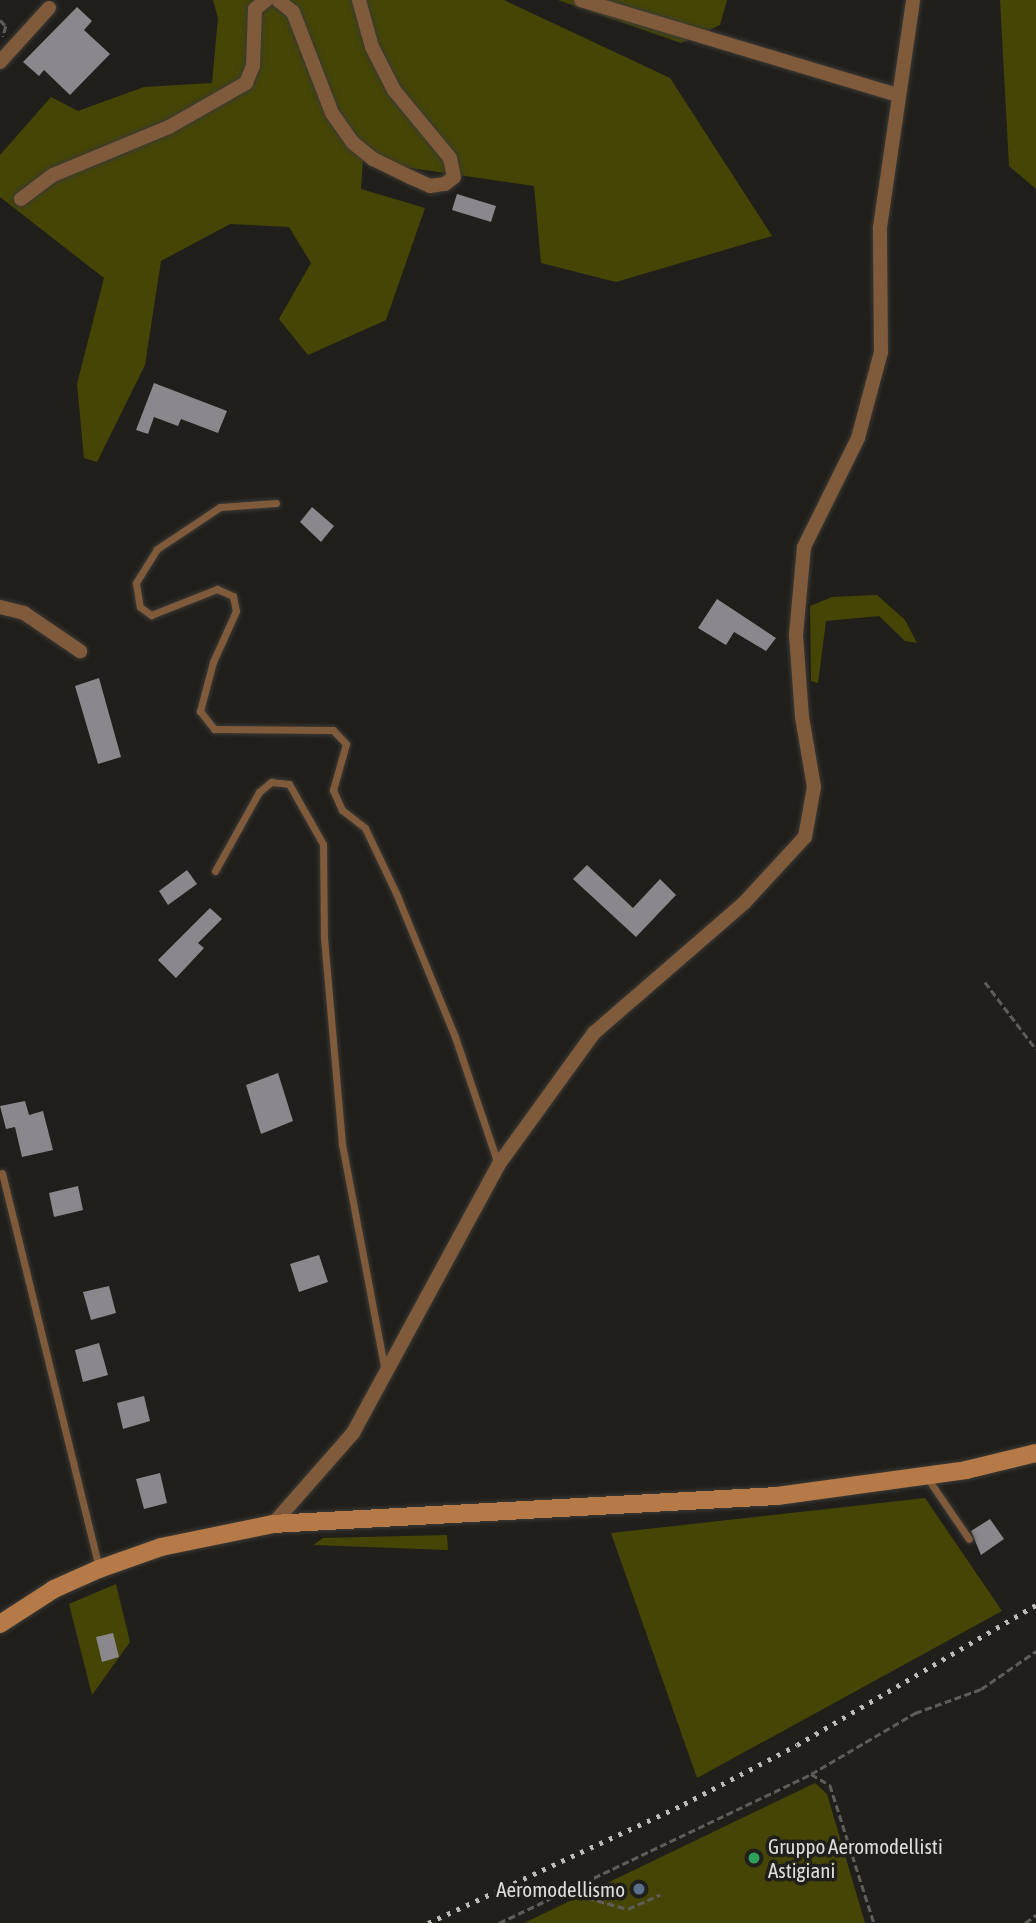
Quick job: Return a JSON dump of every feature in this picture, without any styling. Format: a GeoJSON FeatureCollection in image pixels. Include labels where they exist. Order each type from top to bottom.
{"type":"FeatureCollection","features":[{"type":"Feature","properties":{"kind":"street"},"geometry":{"type":"LineString","coordinates":[[21,198],[53,175],[169,127],[246,83],[253,66],[255,9],[266,0]]}},
{"type":"Feature","properties":{"kind":"street"},"geometry":{"type":"LineString","coordinates":[[278,0],[293,12],[332,113],[352,142],[373,159],[410,177],[430,186],[445,184],[454,177],[450,158],[394,90],[372,47],[359,0]]}},
{"type":"Feature","properties":{"kind":"street"},"geometry":{"type":"LineString","coordinates":[[581,0],[897,95]]}},
{"type":"Feature","properties":{"kind":"street"},"geometry":{"type":"LineString","coordinates":[[273,1524],[333,1460],[386,1376],[499,1164],[594,1033],[744,903],[805,837],[814,787],[802,717],[796,635],[804,547],[858,438],[881,352],[880,228],[897,95],[913,0]]}},
{"type":"Feature","properties":{"kind":"street"},"geometry":{"type":"LineString","coordinates":[[0,62],[49,8]]}},
{"type":"Feature","properties":{"kind":"street"},"geometry":{"type":"LineString","coordinates":[[0,607],[24,613],[80,651]]}},
{"type":"Feature","properties":{"kind":"street"},"geometry":{"type":"LineString","coordinates":[[0,1623],[54,1589],[99,1569],[161,1547],[273,1524],[777,1496],[925,1476],[1036,1453]]}},
{"type":"Feature","properties":{"kind":"lane"},"geometry":{"type":"LineString","coordinates":[[276,503],[220,507],[157,549],[136,583],[140,607],[151,615],[217,589],[233,596],[236,611],[213,662],[200,711],[214,729],[333,730],[346,744],[333,790],[342,810],[365,828],[396,893],[455,1037],[494,1162],[499,1164]]}},
{"type":"Feature","properties":{"kind":"lane"},"geometry":{"type":"LineString","coordinates":[[215,871],[259,792],[271,782],[289,784],[323,844],[324,938],[342,1144],[386,1376]]}},
{"type":"Feature","properties":{"kind":"lane"},"geometry":{"type":"LineString","coordinates":[[2,1173],[99,1569]]}},
{"type":"Feature","properties":{"kind":"lane"},"geometry":{"type":"LineString","coordinates":[[925,1476],[969,1539]]}},
{"type":"Feature","properties":{"kind":"path"},"geometry":{"type":"LineString","coordinates":[[0,20],[6,26],[0,46]]}},
{"type":"Feature","properties":{"kind":"path"},"geometry":{"type":"LineString","coordinates":[[985,982],[1036,1049]]}},
{"type":"Feature","properties":{"kind":"path"},"geometry":{"type":"LineString","coordinates":[[499,1923],[811,1774],[915,1713],[981,1689],[1036,1651]]}},
{"type":"Feature","properties":{"kind":"path"},"geometry":{"type":"LineString","coordinates":[[811,1774],[830,1785],[874,1923]]}},
{"type":"Feature","properties":{"kind":"path"},"geometry":{"type":"LineString","coordinates":[[566,1892],[628,1909],[660,1895]]}},
{"type":"Feature","properties":{"kind":"path"},"geometry":{"type":"LineString","coordinates":[[1025,1923],[1036,1915]]}},
{"type":"Feature","properties":{"kind":"shaded area"},"geometry":{"type":"Polygon","coordinates":[[[213,0],[504,0],[670,78],[772,236],[616,282],[541,263],[534,186],[363,161],[361,189],[425,208],[386,320],[308,355],[279,319],[311,263],[289,227],[230,224],[161,261],[145,365],[97,462],[84,458],[77,384],[104,278],[0,197],[0,155],[51,97],[78,111],[144,87],[212,83],[218,18],[213,0]]]}},
{"type":"Feature","properties":{"kind":"shaded area"},"geometry":{"type":"Polygon","coordinates":[[[558,0],[727,0],[720,25],[681,43],[558,0]]]}},
{"type":"Feature","properties":{"kind":"shaded area"},"geometry":{"type":"Polygon","coordinates":[[[1000,0],[1036,0],[1036,189],[1009,166],[1000,0]]]}},
{"type":"Feature","properties":{"kind":"shaded area"},"geometry":{"type":"Polygon","coordinates":[[[877,595],[905,620],[917,643],[905,641],[879,616],[826,621],[818,683],[811,681],[810,606],[832,597],[877,595]]]}},
{"type":"Feature","properties":{"kind":"shaded area"},"geometry":{"type":"Polygon","coordinates":[[[925,1498],[1002,1611],[697,1778],[611,1533],[925,1498]]]}},
{"type":"Feature","properties":{"kind":"shaded area"},"geometry":{"type":"Polygon","coordinates":[[[447,1535],[448,1550],[313,1545],[323,1538],[447,1535]]]}},
{"type":"Feature","properties":{"kind":"shaded area"},"geometry":{"type":"Polygon","coordinates":[[[116,1584],[130,1642],[92,1695],[69,1604],[116,1584]]]}},
{"type":"Feature","properties":{"kind":"shaded area","name":"Gruppo Aeromodellisti Astigiani"},"geometry":{"type":"Polygon","coordinates":[[[815,1783],[827,1794],[865,1923],[524,1923],[815,1783]]]}},
{"type":"Feature","properties":{"kind":"building"},"geometry":{"type":"Polygon","coordinates":[[[77,7],[92,21],[84,30],[110,54],[70,95],[44,70],[39,76],[23,62],[77,7]]]}},
{"type":"Feature","properties":{"kind":"building"},"geometry":{"type":"Polygon","coordinates":[[[457,194],[496,206],[491,222],[452,210],[457,194]]]}},
{"type":"Feature","properties":{"kind":"building"},"geometry":{"type":"Polygon","coordinates":[[[154,383],[227,411],[218,433],[181,419],[178,426],[154,417],[148,434],[136,430],[154,383]]]}},
{"type":"Feature","properties":{"kind":"building"},"geometry":{"type":"Polygon","coordinates":[[[312,507],[334,526],[321,542],[300,522],[312,507]]]}},
{"type":"Feature","properties":{"kind":"building"},"geometry":{"type":"Polygon","coordinates":[[[717,599],[776,638],[766,651],[734,632],[726,645],[698,628],[717,599]]]}},
{"type":"Feature","properties":{"kind":"building"},"geometry":{"type":"Polygon","coordinates":[[[99,678],[121,757],[98,764],[75,686],[99,678]]]}},
{"type":"Feature","properties":{"kind":"building"},"geometry":{"type":"Polygon","coordinates":[[[587,865],[633,908],[660,879],[676,895],[636,937],[573,879],[587,865]]]}},
{"type":"Feature","properties":{"kind":"building"},"geometry":{"type":"Polygon","coordinates":[[[187,870],[197,884],[168,905],[159,891],[187,870]]]}},
{"type":"Feature","properties":{"kind":"building"},"geometry":{"type":"Polygon","coordinates":[[[210,908],[222,919],[198,943],[204,948],[176,978],[158,960],[210,908]]]}},
{"type":"Feature","properties":{"kind":"building"},"geometry":{"type":"Polygon","coordinates":[[[278,1073],[293,1121],[261,1134],[246,1085],[278,1073]]]}},
{"type":"Feature","properties":{"kind":"building"},"geometry":{"type":"Polygon","coordinates":[[[25,1101],[29,1115],[43,1111],[53,1150],[22,1157],[15,1127],[6,1129],[0,1106],[25,1101]]]}},
{"type":"Feature","properties":{"kind":"building"},"geometry":{"type":"Polygon","coordinates":[[[78,1186],[83,1210],[54,1217],[49,1193],[78,1186]]]}},
{"type":"Feature","properties":{"kind":"building"},"geometry":{"type":"Polygon","coordinates":[[[319,1255],[328,1282],[299,1292],[290,1264],[319,1255]]]}},
{"type":"Feature","properties":{"kind":"building"},"geometry":{"type":"Polygon","coordinates":[[[109,1286],[116,1313],[91,1320],[83,1292],[109,1286]]]}},
{"type":"Feature","properties":{"kind":"building"},"geometry":{"type":"Polygon","coordinates":[[[99,1343],[108,1375],[83,1382],[75,1350],[99,1343]]]}},
{"type":"Feature","properties":{"kind":"building"},"geometry":{"type":"Polygon","coordinates":[[[144,1396],[150,1421],[123,1429],[117,1403],[144,1396]]]}},
{"type":"Feature","properties":{"kind":"building"},"geometry":{"type":"Polygon","coordinates":[[[160,1473],[167,1503],[144,1509],[136,1479],[160,1473]]]}},
{"type":"Feature","properties":{"kind":"building"},"geometry":{"type":"Polygon","coordinates":[[[990,1519],[1004,1539],[981,1555],[971,1531],[990,1519]]]}},
{"type":"Feature","properties":{"kind":"building"},"geometry":{"type":"Polygon","coordinates":[[[113,1633],[119,1657],[102,1662],[96,1637],[113,1633]]]}},
{"type":"Feature","properties":{"kind":"railway"},"geometry":{"type":"LineString","coordinates":[[428,1923],[684,1804],[797,1745],[1036,1605]]}},
{"type":"Feature","properties":{"kind":"place","name":"Gruppo Aeromodellisti Astigiani"},"geometry":{"type":"Point","coordinates":[754,1858]}},
{"type":"Feature","properties":{"kind":"place","name":"Aeromodellismo"},"geometry":{"type":"Point","coordinates":[639,1889]}}]}
